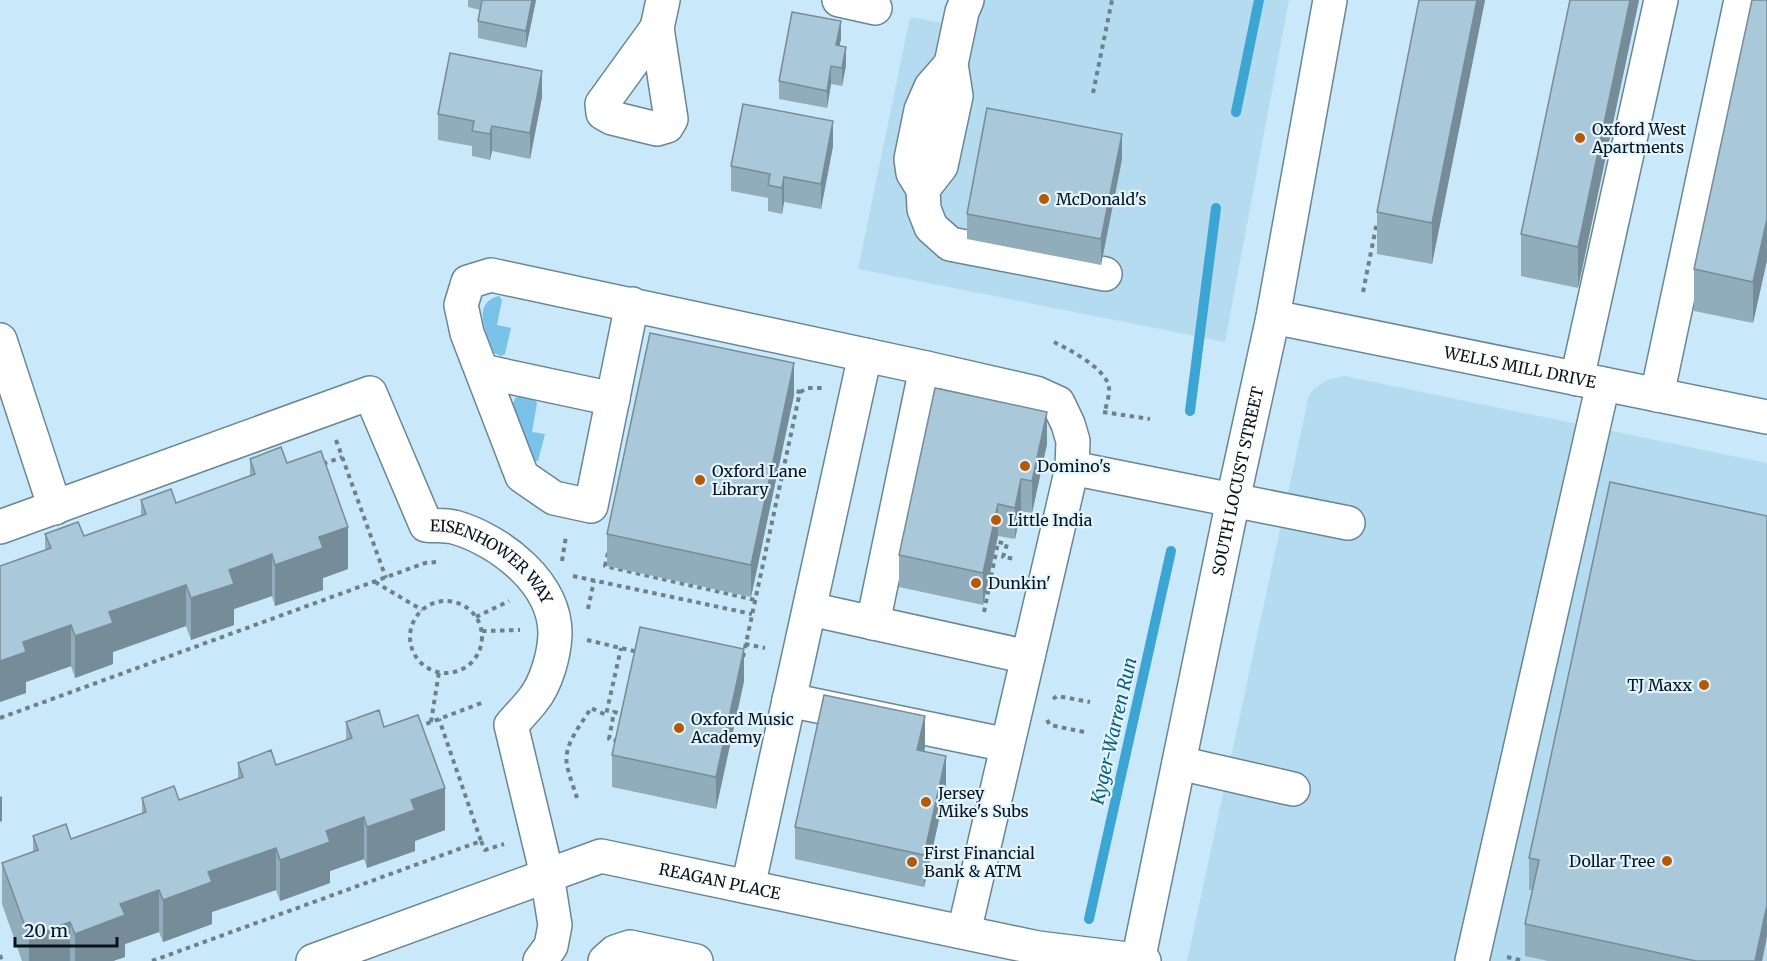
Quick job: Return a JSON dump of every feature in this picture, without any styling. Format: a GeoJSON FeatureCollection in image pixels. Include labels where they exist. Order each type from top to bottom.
{"type":"FeatureCollection","features":[{"type":"Feature","properties":{"kind":"street"},"geometry":{"type":"LineString","coordinates":[[839,0],[875,8]]}},
{"type":"Feature","properties":{"kind":"street"},"geometry":{"type":"LineString","coordinates":[[967,0],[962,12],[951,64],[956,96],[941,166],[923,189],[924,209],[931,227],[950,244],[1105,274]]}},
{"type":"Feature","properties":{"kind":"street","name":"SOUTH LOCUST STREET"},"geometry":{"type":"LineString","coordinates":[[1140,961],[1233,500],[1273,317],[1330,0]]}},
{"type":"Feature","properties":{"kind":"street"},"geometry":{"type":"LineString","coordinates":[[1472,961],[1590,381],[1661,0]]}},
{"type":"Feature","properties":{"kind":"street"},"geometry":{"type":"LineString","coordinates":[[1658,395],[1741,0]]}},
{"type":"Feature","properties":{"kind":"street"},"geometry":{"type":"LineString","coordinates":[[632,304],[591,506],[554,498],[522,476],[467,333],[461,305],[468,282],[491,275],[632,304],[926,368],[1036,393],[1058,403],[1073,441],[1072,468],[964,932]]}},
{"type":"Feature","properties":{"kind":"street","name":"WELLS MILL DRIVE"},"geometry":{"type":"LineString","coordinates":[[1273,317],[1767,417]]}},
{"type":"Feature","properties":{"kind":"street"},"geometry":{"type":"LineString","coordinates":[[0,340],[55,508]]}},
{"type":"Feature","properties":{"kind":"street"},"geometry":{"type":"LineString","coordinates":[[748,887],[865,355]]}},
{"type":"Feature","properties":{"kind":"street"},"geometry":{"type":"LineString","coordinates":[[873,622],[926,368]]}},
{"type":"Feature","properties":{"kind":"street"},"geometry":{"type":"LineString","coordinates":[[482,371],[613,399]]}},
{"type":"Feature","properties":{"kind":"street","name":"EISENHOWER WAY"},"geometry":{"type":"LineString","coordinates":[[0,527],[370,393],[426,525],[453,526],[487,541],[516,560],[537,584],[551,609],[555,634],[548,671],[534,698],[511,725],[547,875]]}},
{"type":"Feature","properties":{"kind":"street"},"geometry":{"type":"LineString","coordinates":[[1072,468],[1348,523]]}},
{"type":"Feature","properties":{"kind":"street"},"geometry":{"type":"LineString","coordinates":[[810,609],[1028,657]]}},
{"type":"Feature","properties":{"kind":"street"},"geometry":{"type":"LineString","coordinates":[[789,700],[1007,745]]}},
{"type":"Feature","properties":{"kind":"street"},"geometry":{"type":"LineString","coordinates":[[1179,763],[1293,789]]}},
{"type":"Feature","properties":{"kind":"street","name":"REAGAN PLACE"},"geometry":{"type":"LineString","coordinates":[[313,961],[601,856],[964,932],[1010,952],[1038,948],[1140,961]]}},
{"type":"Feature","properties":{"kind":"street"},"geometry":{"type":"LineString","coordinates":[[540,961],[551,946],[555,925],[547,875]]}},
{"type":"Feature","properties":{"kind":"street"},"geometry":{"type":"LineString","coordinates":[[605,961],[615,952],[630,947],[696,961]]}},
{"type":"Feature","properties":{"kind":"path"},"geometry":{"type":"LineString","coordinates":[[1093,93],[1112,0]]}},
{"type":"Feature","properties":{"kind":"path"},"geometry":{"type":"LineString","coordinates":[[1363,292],[1378,219]]}},
{"type":"Feature","properties":{"kind":"path"},"geometry":{"type":"LineString","coordinates":[[1374,238],[1380,240]]}},
{"type":"Feature","properties":{"kind":"path"},"geometry":{"type":"LineString","coordinates":[[1054,342],[1076,353],[1094,366],[1107,382],[1110,389],[1105,412]]}},
{"type":"Feature","properties":{"kind":"path"},"geometry":{"type":"LineString","coordinates":[[788,390],[800,392],[808,388],[827,388]]}},
{"type":"Feature","properties":{"kind":"path"},"geometry":{"type":"LineString","coordinates":[[741,664],[800,392]]}},
{"type":"Feature","properties":{"kind":"path"},"geometry":{"type":"LineString","coordinates":[[326,409],[386,578]]}},
{"type":"Feature","properties":{"kind":"path"},"geometry":{"type":"LineString","coordinates":[[1096,411],[1150,419]]}},
{"type":"Feature","properties":{"kind":"path"},"geometry":{"type":"LineString","coordinates":[[320,465],[342,457]]}},
{"type":"Feature","properties":{"kind":"path"},"geometry":{"type":"LineString","coordinates":[[981,622],[998,542],[1007,544],[1004,557],[1019,560]]}},
{"type":"Feature","properties":{"kind":"path"},"geometry":{"type":"LineString","coordinates":[[610,544],[605,566],[755,600]]}},
{"type":"Feature","properties":{"kind":"path"},"geometry":{"type":"LineString","coordinates":[[0,718],[425,564],[446,561]]}},
{"type":"Feature","properties":{"kind":"path"},"geometry":{"type":"LineString","coordinates":[[571,576],[752,614]]}},
{"type":"Feature","properties":{"kind":"path"},"geometry":{"type":"LineString","coordinates":[[375,582],[422,610]]}},
{"type":"Feature","properties":{"kind":"path"},"geometry":{"type":"LineString","coordinates":[[476,617],[512,600],[507,593]]}},
{"type":"Feature","properties":{"kind":"path"},"geometry":{"type":"LineString","coordinates":[[444,601],[457,602],[468,608],[476,617],[482,631],[481,645],[476,657],[466,667],[453,672],[439,672],[426,667],[417,658],[411,647],[410,633],[414,620],[422,610],[444,601]]}},
{"type":"Feature","properties":{"kind":"path"},"geometry":{"type":"LineString","coordinates":[[521,630],[521,637]]}},
{"type":"Feature","properties":{"kind":"path"},"geometry":{"type":"LineString","coordinates":[[482,631],[529,630]]}},
{"type":"Feature","properties":{"kind":"path"},"geometry":{"type":"LineString","coordinates":[[582,639],[642,653]]}},
{"type":"Feature","properties":{"kind":"path"},"geometry":{"type":"LineString","coordinates":[[746,644],[767,649]]}},
{"type":"Feature","properties":{"kind":"path"},"geometry":{"type":"LineString","coordinates":[[606,715],[621,648]]}},
{"type":"Feature","properties":{"kind":"path"},"geometry":{"type":"LineString","coordinates":[[430,722],[439,672]]}},
{"type":"Feature","properties":{"kind":"path"},"geometry":{"type":"LineString","coordinates":[[1048,702],[1057,696],[1090,702]]}},
{"type":"Feature","properties":{"kind":"path"},"geometry":{"type":"LineString","coordinates":[[408,730],[488,700]]}},
{"type":"Feature","properties":{"kind":"path"},"geometry":{"type":"LineString","coordinates":[[577,798],[567,765],[570,744],[591,708],[613,717]]}},
{"type":"Feature","properties":{"kind":"path"},"geometry":{"type":"LineString","coordinates":[[622,742],[609,739],[614,712],[628,715]]}},
{"type":"Feature","properties":{"kind":"path"},"geometry":{"type":"LineString","coordinates":[[1045,716],[1050,725],[1084,732]]}},
{"type":"Feature","properties":{"kind":"path"},"geometry":{"type":"LineString","coordinates":[[439,719],[484,850],[510,842]]}},
{"type":"Feature","properties":{"kind":"path"},"geometry":{"type":"LineString","coordinates":[[152,961],[481,842]]}},
{"type":"Feature","properties":{"kind":"path"},"geometry":{"type":"LineString","coordinates":[[0,955],[2,961]]}},
{"type":"Feature","properties":{"kind":"path"},"geometry":{"type":"LineString","coordinates":[[1506,957],[1524,961]]}},
{"type":"Feature","properties":{"kind":"shaded area"},"geometry":{"type":"Polygon","coordinates":[[[947,0],[1289,0],[1225,342],[858,269],[910,17],[942,23],[947,0]]]}},
{"type":"Feature","properties":{"kind":"shaded area"},"geometry":{"type":"Polygon","coordinates":[[[499,296],[502,300],[497,325],[511,328],[505,354],[501,356],[494,353],[483,320],[485,305],[499,296]]]}},
{"type":"Feature","properties":{"kind":"shaded area"},"geometry":{"type":"Polygon","coordinates":[[[1344,376],[1767,463],[1767,961],[1187,961],[1309,395],[1327,380],[1344,376]]]}},
{"type":"Feature","properties":{"kind":"shaded area"},"geometry":{"type":"Polygon","coordinates":[[[522,396],[534,399],[537,403],[532,432],[545,434],[538,461],[533,461],[513,404],[515,398],[522,396]]]}},
{"type":"Feature","properties":{"kind":"building"},"geometry":{"type":"Polygon","coordinates":[[[482,0],[532,0],[526,31],[478,21],[482,0]]]}},
{"type":"Feature","properties":{"kind":"building"},"geometry":{"type":"Polygon","coordinates":[[[1419,0],[1477,0],[1432,223],[1377,212],[1419,0]]]}},
{"type":"Feature","properties":{"kind":"building","name":"Oxford West Apartments"},"geometry":{"type":"Polygon","coordinates":[[[1570,0],[1630,0],[1578,247],[1521,234],[1570,0]]]}},
{"type":"Feature","properties":{"kind":"building","name":"Oxford West Apartments"},"geometry":{"type":"Polygon","coordinates":[[[1752,0],[1767,0],[1767,219],[1753,282],[1694,269],[1752,0]]]}},
{"type":"Feature","properties":{"kind":"building"},"geometry":{"type":"Polygon","coordinates":[[[792,12],[841,21],[836,45],[846,47],[842,68],[831,66],[827,91],[779,81],[792,12]]]}},
{"type":"Feature","properties":{"kind":"building"},"geometry":{"type":"Polygon","coordinates":[[[450,53],[542,71],[530,133],[492,126],[490,134],[472,131],[474,121],[438,114],[450,53]]]}},
{"type":"Feature","properties":{"kind":"building"},"geometry":{"type":"Polygon","coordinates":[[[743,104],[833,121],[821,184],[784,177],[782,188],[768,185],[770,174],[731,166],[743,104]]]}},
{"type":"Feature","properties":{"kind":"building","name":"McDonald's"},"geometry":{"type":"Polygon","coordinates":[[[987,108],[1122,134],[1101,239],[967,214],[987,108]]]}},
{"type":"Feature","properties":{"kind":"building","name":"Oxford Lane Library"},"geometry":{"type":"Polygon","coordinates":[[[650,333],[794,363],[751,565],[607,534],[650,333]]]}},
{"type":"Feature","properties":{"kind":"building"},"geometry":{"type":"Polygon","coordinates":[[[935,388],[1047,412],[1032,481],[1021,479],[1015,508],[998,504],[983,573],[899,555],[935,388]]]}},
{"type":"Feature","properties":{"kind":"building"},"geometry":{"type":"Polygon","coordinates":[[[281,447],[287,463],[321,451],[348,527],[319,537],[323,548],[275,565],[272,554],[229,570],[234,584],[191,598],[186,585],[109,612],[113,623],[75,636],[71,625],[23,642],[26,652],[0,661],[0,566],[51,548],[45,534],[78,522],[84,536],[146,514],[141,500],[171,489],[176,503],[255,474],[250,459],[281,447]]]}},
{"type":"Feature","properties":{"kind":"building"},"geometry":{"type":"Polygon","coordinates":[[[1610,482],[1767,516],[1767,905],[1755,961],[1696,961],[1525,924],[1539,860],[1529,858],[1610,482]]]}},
{"type":"Feature","properties":{"kind":"building","name":"Oxford Music Academy"},"geometry":{"type":"Polygon","coordinates":[[[640,627],[744,649],[716,777],[612,755],[640,627]]]}},
{"type":"Feature","properties":{"kind":"building"},"geometry":{"type":"Polygon","coordinates":[[[824,695],[925,716],[917,750],[946,756],[924,855],[795,827],[824,695]]]}},
{"type":"Feature","properties":{"kind":"building"},"geometry":{"type":"Polygon","coordinates":[[[379,710],[384,727],[418,715],[445,788],[411,800],[415,810],[367,827],[364,817],[326,831],[330,842],[280,860],[276,848],[208,872],[212,882],[163,900],[159,890],[120,904],[125,915],[75,934],[70,922],[29,937],[2,863],[38,850],[33,836],[66,824],[71,839],[146,812],[142,798],[174,786],[179,800],[243,777],[238,763],[271,750],[276,765],[352,738],[346,722],[379,710]]]}},
{"type":"Feature","properties":{"kind":"waterway","name":"Kyger-Warren Run"},"geometry":{"type":"LineString","coordinates":[[1236,112],[1259,0]]}},
{"type":"Feature","properties":{"kind":"waterway","name":"Kyger-Warren Run"},"geometry":{"type":"LineString","coordinates":[[1190,411],[1216,208]]}},
{"type":"Feature","properties":{"kind":"waterway","name":"Kyger-Warren Run"},"geometry":{"type":"LineString","coordinates":[[1089,919],[1171,551]]}},
{"type":"Feature","properties":{"kind":"place","name":"Oxford West Apartments"},"geometry":{"type":"Point","coordinates":[1580,138]}},
{"type":"Feature","properties":{"kind":"place","name":"McDonald's"},"geometry":{"type":"Point","coordinates":[1044,199]}},
{"type":"Feature","properties":{"kind":"place","name":"Domino's"},"geometry":{"type":"Point","coordinates":[1025,466]}},
{"type":"Feature","properties":{"kind":"place","name":"Oxford Lane Library"},"geometry":{"type":"Point","coordinates":[700,480]}},
{"type":"Feature","properties":{"kind":"place","name":"Little India"},"geometry":{"type":"Point","coordinates":[996,520]}},
{"type":"Feature","properties":{"kind":"place","name":"Dunkin'"},"geometry":{"type":"Point","coordinates":[976,583]}},
{"type":"Feature","properties":{"kind":"place","name":"TJ Maxx"},"geometry":{"type":"Point","coordinates":[1704,685]}},
{"type":"Feature","properties":{"kind":"place","name":"Oxford Music Academy"},"geometry":{"type":"Point","coordinates":[679,728]}},
{"type":"Feature","properties":{"kind":"place","name":"Jersey Mike's Subs"},"geometry":{"type":"Point","coordinates":[926,802]}},
{"type":"Feature","properties":{"kind":"place","name":"Dollar Tree"},"geometry":{"type":"Point","coordinates":[1667,861]}},
{"type":"Feature","properties":{"kind":"place","name":"First Financial Bank & ATM"},"geometry":{"type":"Point","coordinates":[912,862]}}]}
